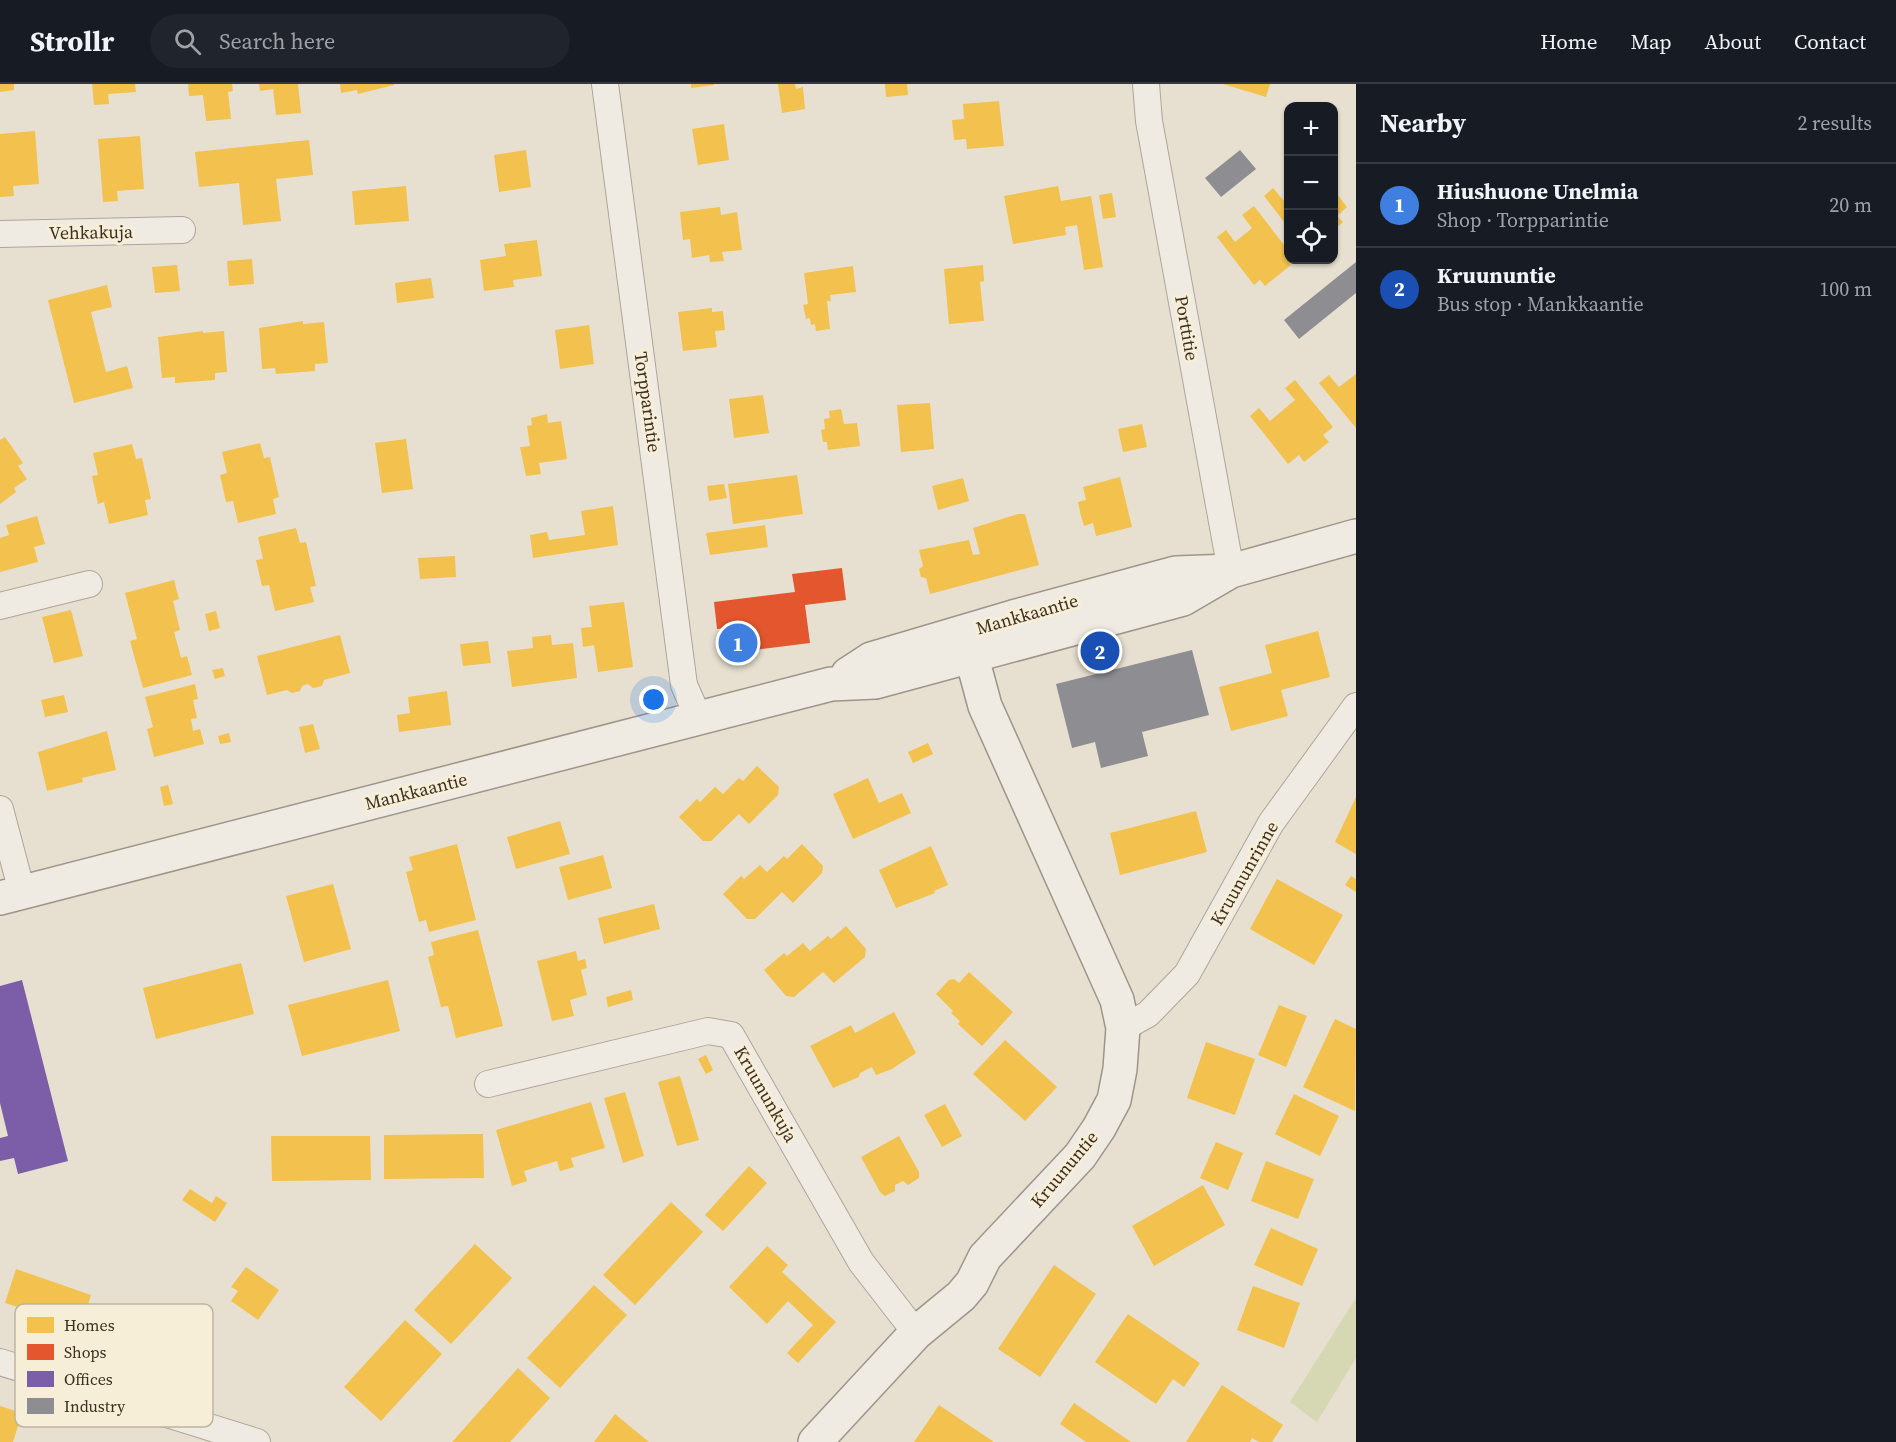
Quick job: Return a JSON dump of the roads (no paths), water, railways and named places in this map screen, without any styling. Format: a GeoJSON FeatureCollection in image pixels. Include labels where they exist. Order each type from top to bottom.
{"type":"FeatureCollection","features":[{"type":"Feature","properties":{"kind":"main road","name":"Mankkaantie"},"geometry":{"type":"LineString","coordinates":[[11,895],[831,684],[871,659],[968,645],[1160,577],[1176,573],[1231,571],[1356,536]]}},
{"type":"Feature","properties":{"kind":"main road","name":"Kruununtie"},"geometry":{"type":"LineString","coordinates":[[815,1442],[916,1333],[961,1296],[972,1283],[985,1257],[1080,1156],[1114,1100],[1123,1029],[1117,1000],[985,706],[968,645]]}},
{"type":"Feature","properties":{"kind":"street","name":"Torpparintie"},"geometry":{"type":"LineString","coordinates":[[605,84],[684,685],[699,718]]}},
{"type":"Feature","properties":{"kind":"street","name":"Porttitie"},"geometry":{"type":"LineString","coordinates":[[1146,84],[1149,121],[1231,571]]}},
{"type":"Feature","properties":{"kind":"street","name":"Vehkakuja"},"geometry":{"type":"LineString","coordinates":[[0,234],[182,230]]}},
{"type":"Feature","properties":{"kind":"street"},"geometry":{"type":"LineString","coordinates":[[0,606],[90,584]]}},
{"type":"Feature","properties":{"kind":"street","name":"Kruununrinne"},"geometry":{"type":"LineString","coordinates":[[1123,1029],[1148,1014],[1187,974],[1271,823],[1356,706]]}},
{"type":"Feature","properties":{"kind":"street"},"geometry":{"type":"LineString","coordinates":[[0,809],[11,895]]}},
{"type":"Feature","properties":{"kind":"street","name":"Kruununkuja"},"geometry":{"type":"LineString","coordinates":[[488,1084],[708,1031],[731,1035],[861,1262],[916,1333]]}},
{"type":"Feature","properties":{"kind":"street"},"geometry":{"type":"LineString","coordinates":[[0,1362],[15,1367]]}},
{"type":"Feature","properties":{"kind":"street"},"geometry":{"type":"LineString","coordinates":[[209,1427],[257,1442]]}},
{"type":"Feature","properties":{"kind":"place","name":"Hiushuone Unelmia"},"geometry":{"type":"Point","coordinates":[738,643]}},
{"type":"Feature","properties":{"kind":"place","name":"Kruununtie"},"geometry":{"type":"Point","coordinates":[1100,651]}}]}
